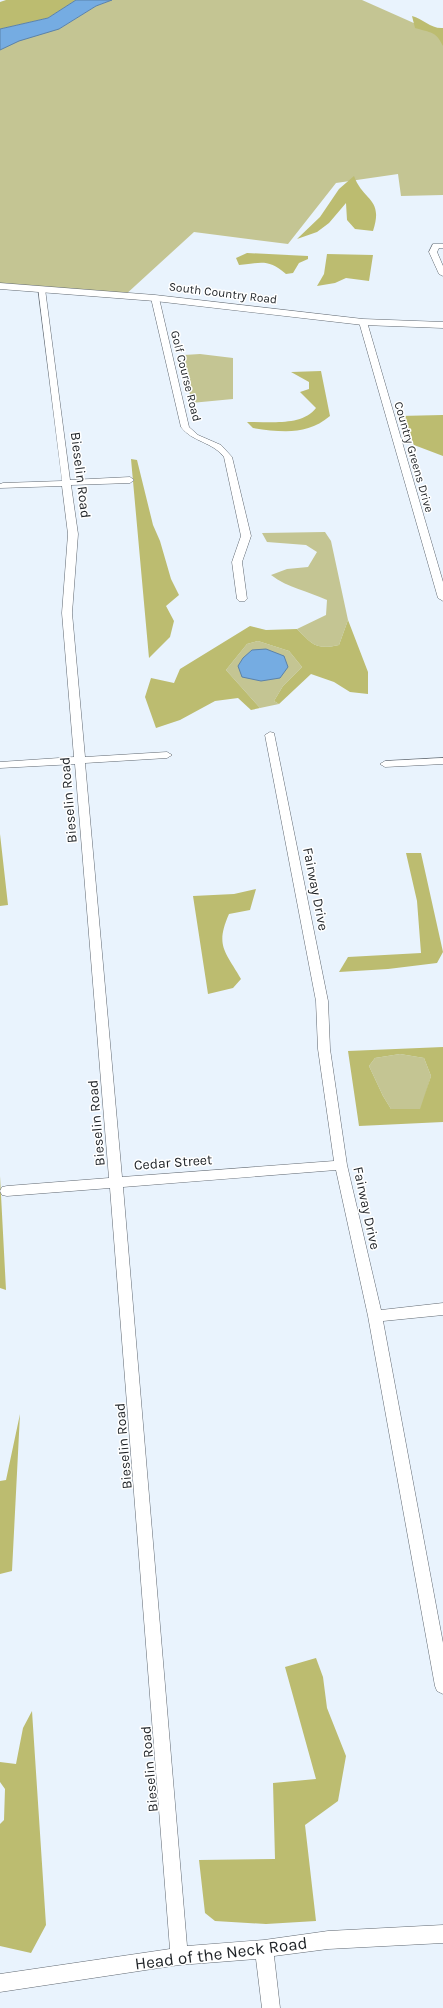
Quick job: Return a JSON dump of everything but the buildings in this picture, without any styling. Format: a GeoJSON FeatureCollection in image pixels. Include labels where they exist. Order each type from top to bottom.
{"type":"FeatureCollection","features":[{"type":"Feature","properties":{"kind":"main road","name":"South Country Road"},"geometry":{"type":"LineString","coordinates":[[0,286],[155,298],[363,322],[443,325]]}},
{"type":"Feature","properties":{"kind":"street"},"geometry":{"type":"LineString","coordinates":[[440,246],[433,252],[443,274]]}},
{"type":"Feature","properties":{"kind":"street","name":"Bieselin Road"},"geometry":{"type":"LineString","coordinates":[[41,289],[68,483],[73,534],[67,613],[180,1956]]}},
{"type":"Feature","properties":{"kind":"street","name":"Golf Course Road"},"geometry":{"type":"LineString","coordinates":[[155,298],[185,427],[189,434],[219,445],[224,449],[228,457],[246,536],[245,545],[238,558],[237,567],[242,599]]}},
{"type":"Feature","properties":{"kind":"street","name":"Country Greens Drive"},"geometry":{"type":"LineString","coordinates":[[363,322],[443,598]]}},
{"type":"Feature","properties":{"kind":"street"},"geometry":{"type":"LineString","coordinates":[[3,486],[130,480]]}},
{"type":"Feature","properties":{"kind":"street","name":"Fairway Drive"},"geometry":{"type":"LineString","coordinates":[[270,735],[322,1001],[324,1049],[341,1165],[375,1316],[443,1686]]}},
{"type":"Feature","properties":{"kind":"street"},"geometry":{"type":"LineString","coordinates":[[0,765],[167,755]]}},
{"type":"Feature","properties":{"kind":"street"},"geometry":{"type":"LineString","coordinates":[[385,764],[443,761]]}},
{"type":"Feature","properties":{"kind":"street","name":"Cedar Street"},"geometry":{"type":"LineString","coordinates":[[7,1191],[341,1165]]}},
{"type":"Feature","properties":{"kind":"street"},"geometry":{"type":"LineString","coordinates":[[375,1316],[443,1309]]}},
{"type":"Feature","properties":{"kind":"street","name":"Head of the Neck Road"},"geometry":{"type":"LineString","coordinates":[[0,1983],[180,1956],[264,1949],[328,1940],[443,1934]]}},
{"type":"Feature","properties":{"kind":"street"},"geometry":{"type":"LineString","coordinates":[[264,1949],[271,2008]]}},
{"type":"Feature","properties":{"kind":"green space"},"geometry":{"type":"Polygon","coordinates":[[[112,0],[362,0],[443,36],[443,195],[401,196],[398,174],[336,183],[288,244],[194,232],[124,296],[0,286],[0,30],[59,29],[96,6],[112,0]]]}},
{"type":"Feature","properties":{"kind":"green space"},"geometry":{"type":"Polygon","coordinates":[[[200,354],[233,358],[233,399],[191,403],[184,355],[200,354]]]}},
{"type":"Feature","properties":{"kind":"green space"},"geometry":{"type":"Polygon","coordinates":[[[325,532],[331,541],[348,620],[339,645],[325,647],[315,645],[297,629],[326,615],[327,600],[291,586],[271,575],[287,569],[308,567],[317,552],[306,545],[267,542],[262,533],[325,532]]]}},
{"type":"Feature","properties":{"kind":"green space"},"geometry":{"type":"Polygon","coordinates":[[[258,641],[289,651],[302,667],[283,686],[274,701],[279,704],[260,708],[226,670],[247,644],[258,641]]]}},
{"type":"Feature","properties":{"kind":"green space"},"geometry":{"type":"Polygon","coordinates":[[[400,1054],[424,1058],[431,1076],[421,1110],[391,1109],[383,1096],[369,1066],[375,1058],[400,1054]]]}},
{"type":"Feature","properties":{"kind":"shaded area"},"geometry":{"type":"Polygon","coordinates":[[[6,0],[76,0],[48,18],[0,29],[0,2],[6,0]]]}},
{"type":"Feature","properties":{"kind":"shaded area"},"geometry":{"type":"Polygon","coordinates":[[[412,16],[435,27],[443,28],[443,46],[438,38],[432,33],[415,28],[412,16]]]}},
{"type":"Feature","properties":{"kind":"shaded area"},"geometry":{"type":"Polygon","coordinates":[[[354,176],[374,206],[376,220],[373,231],[355,229],[347,220],[346,203],[329,223],[317,232],[297,239],[320,217],[339,189],[354,176]]]}},
{"type":"Feature","properties":{"kind":"shaded area"},"geometry":{"type":"Polygon","coordinates":[[[247,253],[308,256],[308,259],[299,263],[293,273],[286,274],[274,266],[264,263],[239,265],[236,258],[247,253]]]}},
{"type":"Feature","properties":{"kind":"shaded area"},"geometry":{"type":"Polygon","coordinates":[[[327,254],[373,255],[369,281],[346,278],[335,283],[317,286],[324,274],[327,254]]]}},
{"type":"Feature","properties":{"kind":"shaded area"},"geometry":{"type":"Polygon","coordinates":[[[321,371],[330,416],[312,427],[293,431],[273,431],[253,428],[247,422],[294,421],[310,414],[316,408],[300,392],[309,389],[309,382],[291,372],[321,371]]]}},
{"type":"Feature","properties":{"kind":"shaded area"},"geometry":{"type":"Polygon","coordinates":[[[443,415],[443,456],[414,445],[399,416],[443,415]]]}},
{"type":"Feature","properties":{"kind":"shaded area"},"geometry":{"type":"Polygon","coordinates":[[[131,459],[137,460],[153,525],[160,541],[171,579],[179,595],[166,606],[174,621],[170,637],[149,658],[131,459]]]}},
{"type":"Feature","properties":{"kind":"shaded area"},"geometry":{"type":"Polygon","coordinates":[[[348,620],[368,672],[368,694],[350,692],[334,682],[311,674],[279,704],[274,701],[283,686],[302,667],[289,651],[258,641],[247,644],[226,670],[260,708],[251,710],[238,698],[215,701],[180,720],[156,728],[145,697],[151,678],[174,683],[180,669],[250,626],[266,630],[297,629],[315,645],[325,647],[339,645],[348,620]]]}},
{"type":"Feature","properties":{"kind":"shaded area"},"geometry":{"type":"Polygon","coordinates":[[[0,834],[8,905],[0,906],[0,834]]]}},
{"type":"Feature","properties":{"kind":"shaded area"},"geometry":{"type":"Polygon","coordinates":[[[406,853],[421,853],[443,952],[437,963],[388,969],[339,972],[348,957],[421,953],[417,901],[406,853]]]}},
{"type":"Feature","properties":{"kind":"shaded area"},"geometry":{"type":"Polygon","coordinates":[[[256,889],[250,910],[229,914],[223,934],[222,941],[226,955],[241,979],[233,988],[208,994],[193,896],[234,894],[256,889]]]}},
{"type":"Feature","properties":{"kind":"shaded area"},"geometry":{"type":"Polygon","coordinates":[[[443,1047],[443,1122],[359,1126],[348,1051],[443,1047]],[[400,1054],[375,1058],[369,1066],[383,1096],[391,1109],[420,1109],[431,1076],[424,1058],[400,1054]]]}},
{"type":"Feature","properties":{"kind":"shaded area"},"geometry":{"type":"Polygon","coordinates":[[[0,1176],[6,1290],[0,1288],[0,1176]]]}},
{"type":"Feature","properties":{"kind":"shaded area"},"geometry":{"type":"Polygon","coordinates":[[[20,1414],[12,1571],[0,1574],[0,1481],[6,1480],[20,1414]]]}},
{"type":"Feature","properties":{"kind":"shaded area"},"geometry":{"type":"Polygon","coordinates":[[[316,1658],[323,1677],[327,1708],[346,1756],[338,1801],[305,1825],[316,1921],[266,1924],[215,1921],[205,1913],[199,1860],[275,1859],[273,1783],[316,1779],[285,1667],[316,1658]]]}},
{"type":"Feature","properties":{"kind":"shaded area"},"geometry":{"type":"Polygon","coordinates":[[[32,1711],[46,1925],[31,1953],[0,1946],[0,1824],[4,1820],[5,1789],[0,1782],[0,1762],[16,1764],[23,1728],[32,1711]]]}},
{"type":"Feature","properties":{"kind":"water"},"geometry":{"type":"Polygon","coordinates":[[[76,0],[112,0],[96,6],[59,29],[19,41],[0,50],[0,29],[48,18],[76,0]]]}},
{"type":"Feature","properties":{"kind":"water"},"geometry":{"type":"Polygon","coordinates":[[[266,649],[284,656],[288,667],[280,678],[261,681],[242,677],[238,666],[243,658],[252,650],[266,649]]]}}]}
